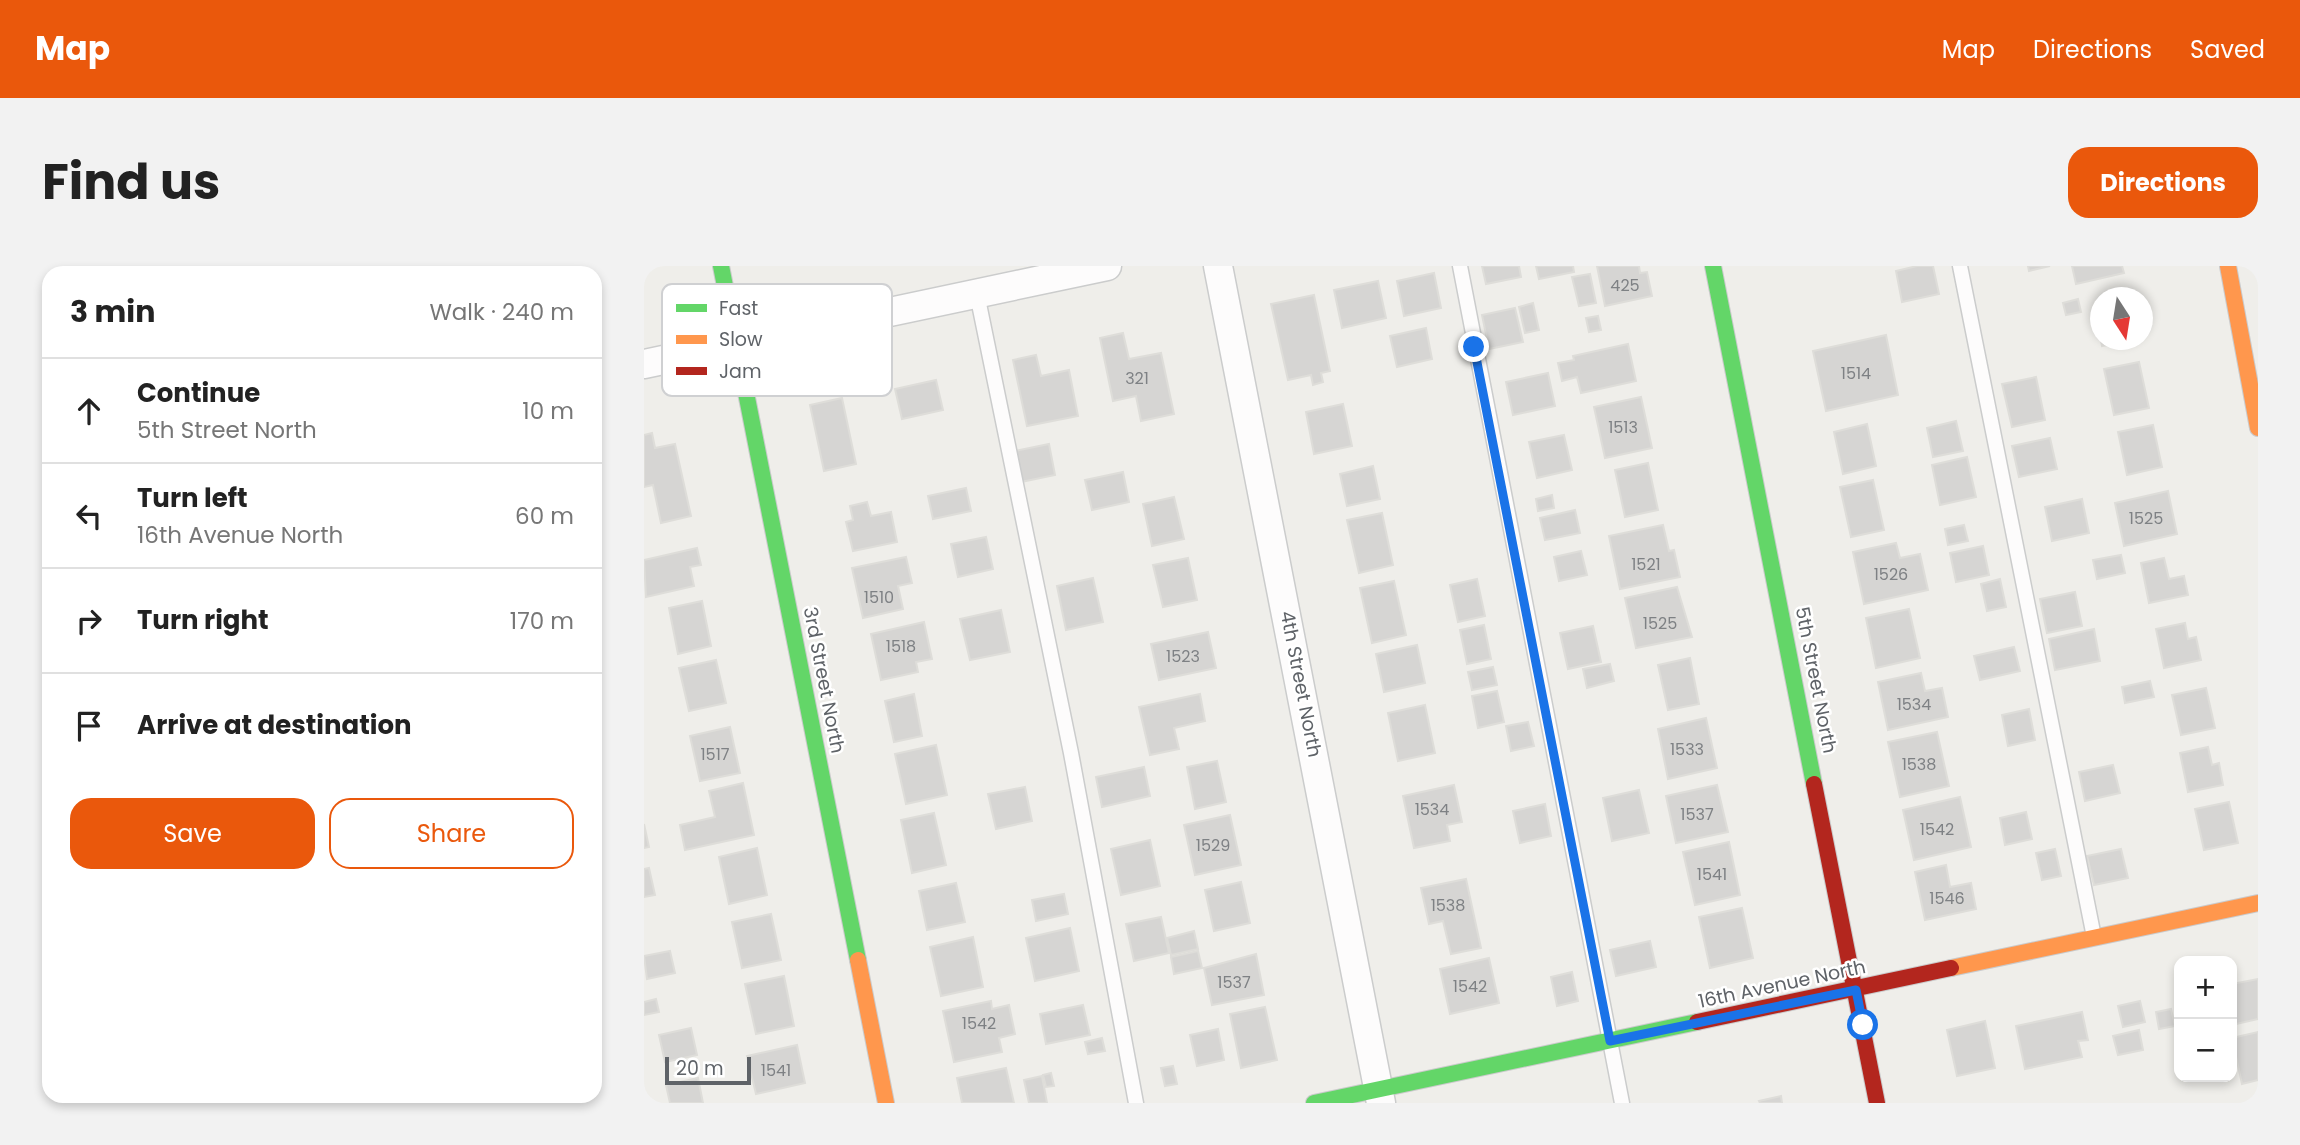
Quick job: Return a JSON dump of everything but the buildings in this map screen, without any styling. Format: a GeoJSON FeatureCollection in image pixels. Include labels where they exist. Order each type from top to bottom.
{"type":"FeatureCollection","features":[{"type":"Feature","properties":{"kind":"street","name":"3rd Street North"},"geometry":{"type":"LineString","coordinates":[[721,266],[725,284]]}},
{"type":"Feature","properties":{"kind":"street"},"geometry":{"type":"LineString","coordinates":[[892,312],[1107,266]]}},
{"type":"Feature","properties":{"kind":"street","name":"4th Street North"},"geometry":{"type":"LineString","coordinates":[[1218,266],[1380,1096]]}},
{"type":"Feature","properties":{"kind":"street","name":"5th Street North"},"geometry":{"type":"LineString","coordinates":[[1713,266],[1877,1103]]}},
{"type":"Feature","properties":{"kind":"street"},"geometry":{"type":"LineString","coordinates":[[2228,266],[2258,428]]}},
{"type":"Feature","properties":{"kind":"street"},"geometry":{"type":"LineString","coordinates":[[644,364],[662,361]]}},
{"type":"Feature","properties":{"kind":"street","name":"3rd Street North"},"geometry":{"type":"LineString","coordinates":[[747,396],[886,1103]]}},
{"type":"Feature","properties":{"kind":"street","name":"16th Avenue North"},"geometry":{"type":"LineString","coordinates":[[1314,1103],[1380,1096],[1610,1041],[2258,904]]}},
{"type":"Feature","properties":{"kind":"lane"},"geometry":{"type":"LineString","coordinates":[[1460,266],[1622,1103]]}},
{"type":"Feature","properties":{"kind":"lane"},"geometry":{"type":"LineString","coordinates":[[1960,266],[2095,938]]}},
{"type":"Feature","properties":{"kind":"lane"},"geometry":{"type":"LineString","coordinates":[[977,294],[1068,739],[1136,1103]]}},
{"type":"Feature","properties":{"kind":"traffic: fast"},"geometry":{"type":"LineString","coordinates":[[721,266],[725,284]]}},
{"type":"Feature","properties":{"kind":"traffic: fast"},"geometry":{"type":"LineString","coordinates":[[1713,266],[1814,784]]}},
{"type":"Feature","properties":{"kind":"traffic: fast"},"geometry":{"type":"LineString","coordinates":[[747,396],[858,960]]}},
{"type":"Feature","properties":{"kind":"traffic: fast"},"geometry":{"type":"LineString","coordinates":[[1314,1103],[1697,1022]]}},
{"type":"Feature","properties":{"kind":"traffic: slow"},"geometry":{"type":"LineString","coordinates":[[2228,266],[2258,428]]}},
{"type":"Feature","properties":{"kind":"traffic: slow"},"geometry":{"type":"LineString","coordinates":[[1951,968],[2258,903]]}},
{"type":"Feature","properties":{"kind":"traffic: slow"},"geometry":{"type":"LineString","coordinates":[[858,960],[886,1103]]}},
{"type":"Feature","properties":{"kind":"traffic: jam"},"geometry":{"type":"LineString","coordinates":[[1814,784],[1877,1103]]}},
{"type":"Feature","properties":{"kind":"traffic: jam"},"geometry":{"type":"LineString","coordinates":[[1697,1022],[1951,968]]}},
{"type":"Feature","properties":{"kind":"route"},"geometry":{"type":"LineString","coordinates":[[1474,347],[1610,1041],[1856,990],[1863,1025]]}}]}
